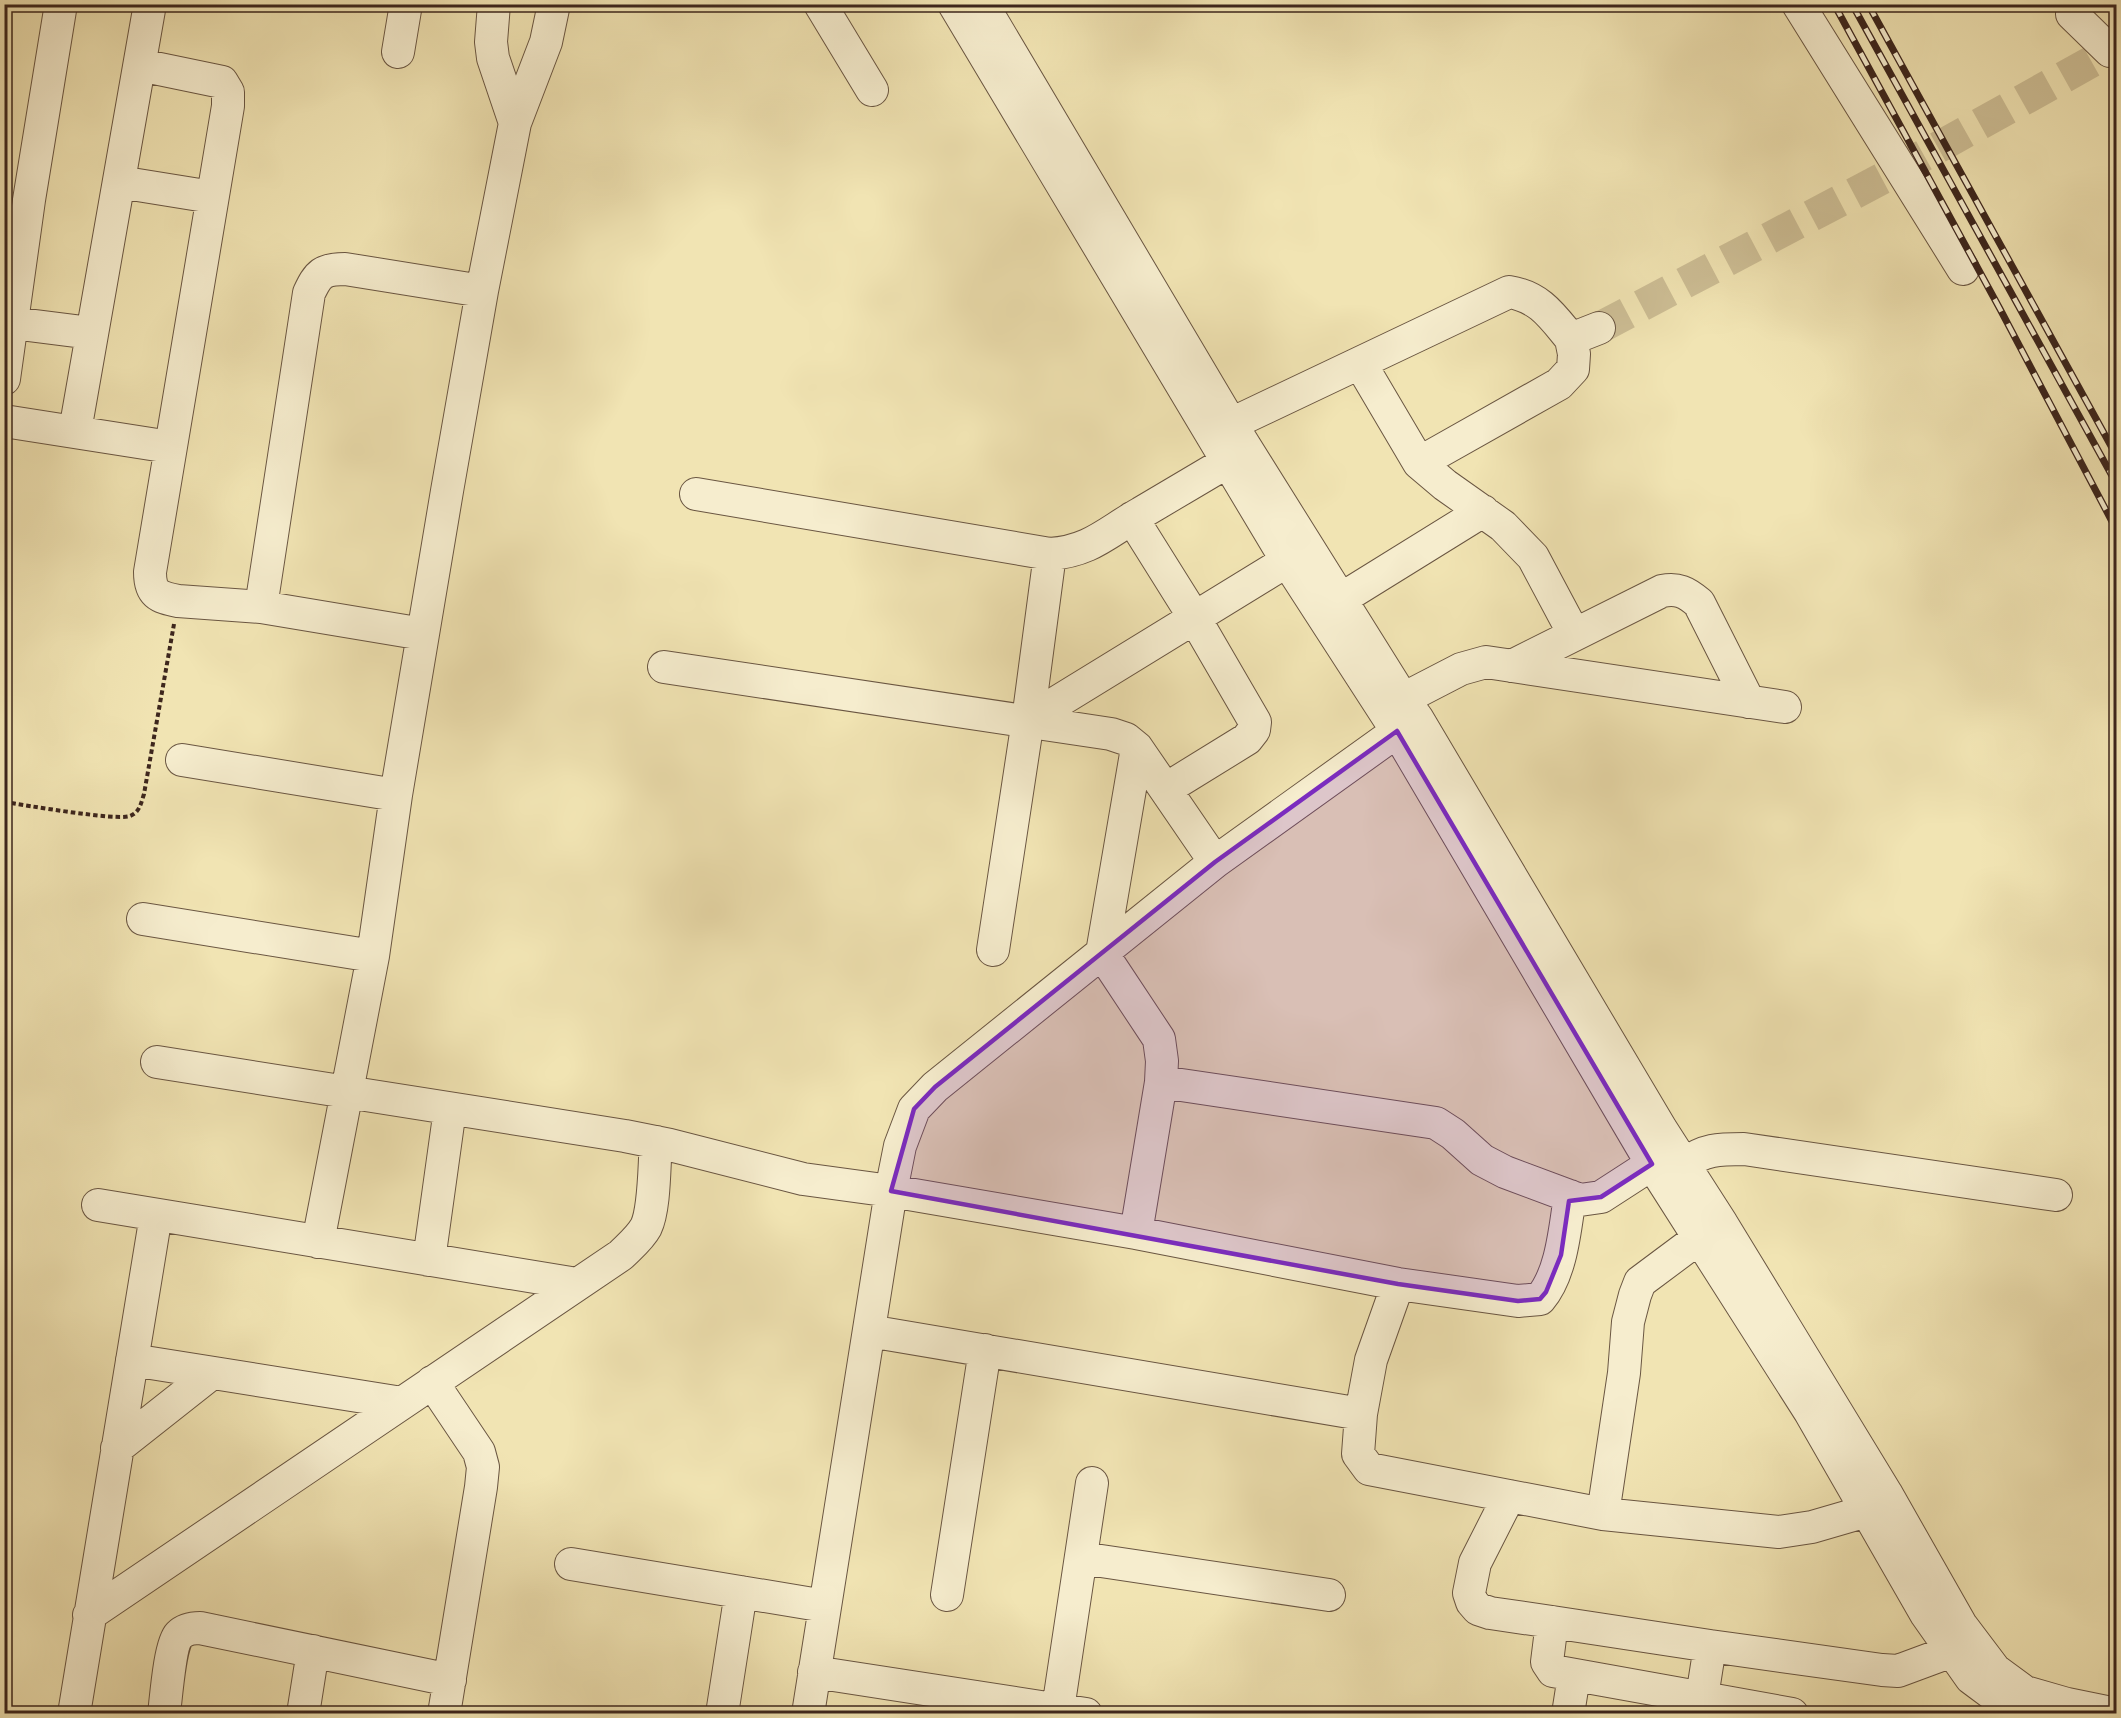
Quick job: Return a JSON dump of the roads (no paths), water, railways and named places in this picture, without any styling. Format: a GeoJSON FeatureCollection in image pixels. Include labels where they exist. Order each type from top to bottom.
{"type":"FeatureCollection","features":[{"type":"Feature","properties":{"kind":"street"},"geometry":{"type":"LineString","coordinates":[[4,380],[17,199],[61,4]]}},
{"type":"Feature","properties":{"kind":"street"},"geometry":{"type":"LineString","coordinates":[[75,431],[150,4]]}},
{"type":"Feature","properties":{"kind":"street"},"geometry":{"type":"LineString","coordinates":[[398,52],[406,4]]}},
{"type":"Feature","properties":{"kind":"street"},"geometry":{"type":"LineString","coordinates":[[494,4],[491,42],[493,58],[515,123]]}},
{"type":"Feature","properties":{"kind":"street"},"geometry":{"type":"LineString","coordinates":[[318,1242],[373,956],[396,795],[482,291],[515,123],[546,42],[554,4]]}},
{"type":"Feature","properties":{"kind":"street"},"geometry":{"type":"LineString","coordinates":[[954,4],[1238,456],[1341,599],[1652,1164],[1810,1412],[1926,1614],[1971,1678],[2021,1713]]}},
{"type":"Feature","properties":{"kind":"street"},"geometry":{"type":"LineString","coordinates":[[982,4],[1231,424],[1238,456],[1287,561],[1406,716],[1683,1165],[1722,1224],[1886,1493],[1961,1625],[1995,1670],[2025,1692],[2067,1704],[2116,1713]]}},
{"type":"Feature","properties":{"kind":"street"},"geometry":{"type":"LineString","coordinates":[[1798,4],[1963,269]]}},
{"type":"Feature","properties":{"kind":"street"},"geometry":{"type":"LineString","coordinates":[[830,8],[872,90]]}},
{"type":"Feature","properties":{"kind":"street"},"geometry":{"type":"LineString","coordinates":[[2072,14],[2110,51]]}},
{"type":"Feature","properties":{"kind":"street"},"geometry":{"type":"LineString","coordinates":[[140,65],[222,82],[228,92],[150,572],[150,584],[155,594],[166,599],[261,607],[423,634]]}},
{"type":"Feature","properties":{"kind":"street"},"geometry":{"type":"LineString","coordinates":[[119,182],[212,197]]}},
{"type":"Feature","properties":{"kind":"street"},"geometry":{"type":"LineString","coordinates":[[261,607],[309,293],[317,277],[330,269],[345,269],[482,291]]}},
{"type":"Feature","properties":{"kind":"street"},"geometry":{"type":"LineString","coordinates":[[1231,424],[1509,292],[1524,294],[1585,334],[1574,354],[1574,369],[1559,384],[1419,463]]}},
{"type":"Feature","properties":{"kind":"street"},"geometry":{"type":"LineString","coordinates":[[8,322],[91,333]]}},
{"type":"Feature","properties":{"kind":"street"},"geometry":{"type":"LineString","coordinates":[[1360,363],[1419,463],[1445,485],[1503,526],[1533,557],[1574,634]]}},
{"type":"Feature","properties":{"kind":"street"},"geometry":{"type":"LineString","coordinates":[[4,420],[170,447]]}},
{"type":"Feature","properties":{"kind":"street"},"geometry":{"type":"LineString","coordinates":[[696,494],[1050,554],[1070,552],[1096,542],[1132,518],[1238,456]]}},
{"type":"Feature","properties":{"kind":"street"},"geometry":{"type":"LineString","coordinates":[[1341,599],[1483,511]]}},
{"type":"Feature","properties":{"kind":"street"},"geometry":{"type":"LineString","coordinates":[[1132,518],[1252,713],[1255,722],[1254,730],[1247,739],[1166,789]]}},
{"type":"Feature","properties":{"kind":"street"},"geometry":{"type":"LineString","coordinates":[[993,950],[1028,720],[1050,554]]}},
{"type":"Feature","properties":{"kind":"street"},"geometry":{"type":"LineString","coordinates":[[1028,720],[1287,561]]}},
{"type":"Feature","properties":{"kind":"street"},"geometry":{"type":"LineString","coordinates":[[1512,666],[1662,591],[1675,588],[1687,592],[1699,603],[1749,702]]}},
{"type":"Feature","properties":{"kind":"street"},"geometry":{"type":"LineString","coordinates":[[808,1713],[900,1146],[914,1109],[934,1087],[1215,862],[1406,716],[1461,669],[1486,662],[1785,707]]}},
{"type":"Feature","properties":{"kind":"street"},"geometry":{"type":"LineString","coordinates":[[664,667],[1028,720],[1111,734],[1126,739],[1137,748],[1215,862]]}},
{"type":"Feature","properties":{"kind":"street"},"geometry":{"type":"LineString","coordinates":[[1136,1233],[1161,1082],[1162,1061],[1159,1039],[1102,953],[1137,748]]}},
{"type":"Feature","properties":{"kind":"street"},"geometry":{"type":"LineString","coordinates":[[182,760],[396,795]]}},
{"type":"Feature","properties":{"kind":"street"},"geometry":{"type":"LineString","coordinates":[[143,919],[373,956]]}},
{"type":"Feature","properties":{"kind":"street"},"geometry":{"type":"LineString","coordinates":[[157,1062],[656,1142],[803,1179],[891,1191],[1136,1233],[1398,1284],[1518,1301],[1540,1299],[1546,1292],[1561,1255],[1570,1196]]}},
{"type":"Feature","properties":{"kind":"street"},"geometry":{"type":"LineString","coordinates":[[1161,1082],[1436,1123],[1453,1134],[1482,1160],[1505,1172],[1580,1200],[1601,1197],[1652,1164]]}},
{"type":"Feature","properties":{"kind":"street"},"geometry":{"type":"LineString","coordinates":[[429,1260],[450,1108]]}},
{"type":"Feature","properties":{"kind":"street"},"geometry":{"type":"LineString","coordinates":[[89,1615],[621,1255],[638,1239],[647,1225],[651,1206],[656,1142]]}},
{"type":"Feature","properties":{"kind":"street"},"geometry":{"type":"LineString","coordinates":[[1683,1165],[1692,1158],[1714,1149],[1744,1149],[2056,1195]]}},
{"type":"Feature","properties":{"kind":"street"},"geometry":{"type":"LineString","coordinates":[[98,1205],[577,1284]]}},
{"type":"Feature","properties":{"kind":"street"},"geometry":{"type":"LineString","coordinates":[[74,1713],[156,1215]]}},
{"type":"Feature","properties":{"kind":"street"},"geometry":{"type":"LineString","coordinates":[[1603,1514],[1628,1322],[1635,1295],[1640,1282],[1699,1238]]}},
{"type":"Feature","properties":{"kind":"street"},"geometry":{"type":"LineString","coordinates":[[1398,1284],[1371,1360],[1361,1414],[1358,1454],[1369,1469],[1603,1514],[1779,1532],[1812,1527],[1867,1511]]}},
{"type":"Feature","properties":{"kind":"street"},"geometry":{"type":"LineString","coordinates":[[869,1331],[1361,1414]]}},
{"type":"Feature","properties":{"kind":"street"},"geometry":{"type":"LineString","coordinates":[[947,1595],[985,1350]]}},
{"type":"Feature","properties":{"kind":"street"},"geometry":{"type":"LineString","coordinates":[[132,1360],[402,1403]]}},
{"type":"Feature","properties":{"kind":"street"},"geometry":{"type":"LineString","coordinates":[[117,1448],[212,1373]]}},
{"type":"Feature","properties":{"kind":"street"},"geometry":{"type":"LineString","coordinates":[[432,1382],[479,1452],[483,1467],[482,1487],[444,1713]]}},
{"type":"Feature","properties":{"kind":"street"},"geometry":{"type":"LineString","coordinates":[[814,1672],[1072,1711],[1081,1558],[1092,1483]]}},
{"type":"Feature","properties":{"kind":"street"},"geometry":{"type":"LineString","coordinates":[[1509,1496],[1475,1563],[1469,1593],[1478,1609],[1551,1623],[1898,1671],[1952,1651]]}},
{"type":"Feature","properties":{"kind":"street"},"geometry":{"type":"LineString","coordinates":[[1081,1558],[1329,1594]]}},
{"type":"Feature","properties":{"kind":"street"},"geometry":{"type":"LineString","coordinates":[[571,1564],[825,1606]]}},
{"type":"Feature","properties":{"kind":"street"},"geometry":{"type":"LineString","coordinates":[[722,1713],[741,1592]]}},
{"type":"Feature","properties":{"kind":"street"},"geometry":{"type":"LineString","coordinates":[[1551,1623],[1547,1662],[1553,1671],[1792,1713]]}},
{"type":"Feature","properties":{"kind":"street"},"geometry":{"type":"LineString","coordinates":[[164,1713],[172,1651],[177,1636],[189,1628],[200,1628],[450,1680]]}},
{"type":"Feature","properties":{"kind":"street"},"geometry":{"type":"LineString","coordinates":[[1702,1697],[1710,1646]]}},
{"type":"Feature","properties":{"kind":"street"},"geometry":{"type":"LineString","coordinates":[[303,1713],[313,1651]]}},
{"type":"Feature","properties":{"kind":"street"},"geometry":{"type":"LineString","coordinates":[[1568,1713],[1574,1676]]}},
{"type":"Feature","properties":{"kind":"tunnel"},"geometry":{"type":"LineString","coordinates":[[1599,328],[1885,177],[2116,48]]}},
{"type":"Feature","properties":{"kind":"railway"},"geometry":{"type":"LineString","coordinates":[[1834,4],[2000,309],[2116,529]]}},
{"type":"Feature","properties":{"kind":"railway"},"geometry":{"type":"LineString","coordinates":[[1852,4],[2116,483]]}},
{"type":"Feature","properties":{"kind":"railway"},"geometry":{"type":"LineString","coordinates":[[1868,4],[2116,455]]}}]}
